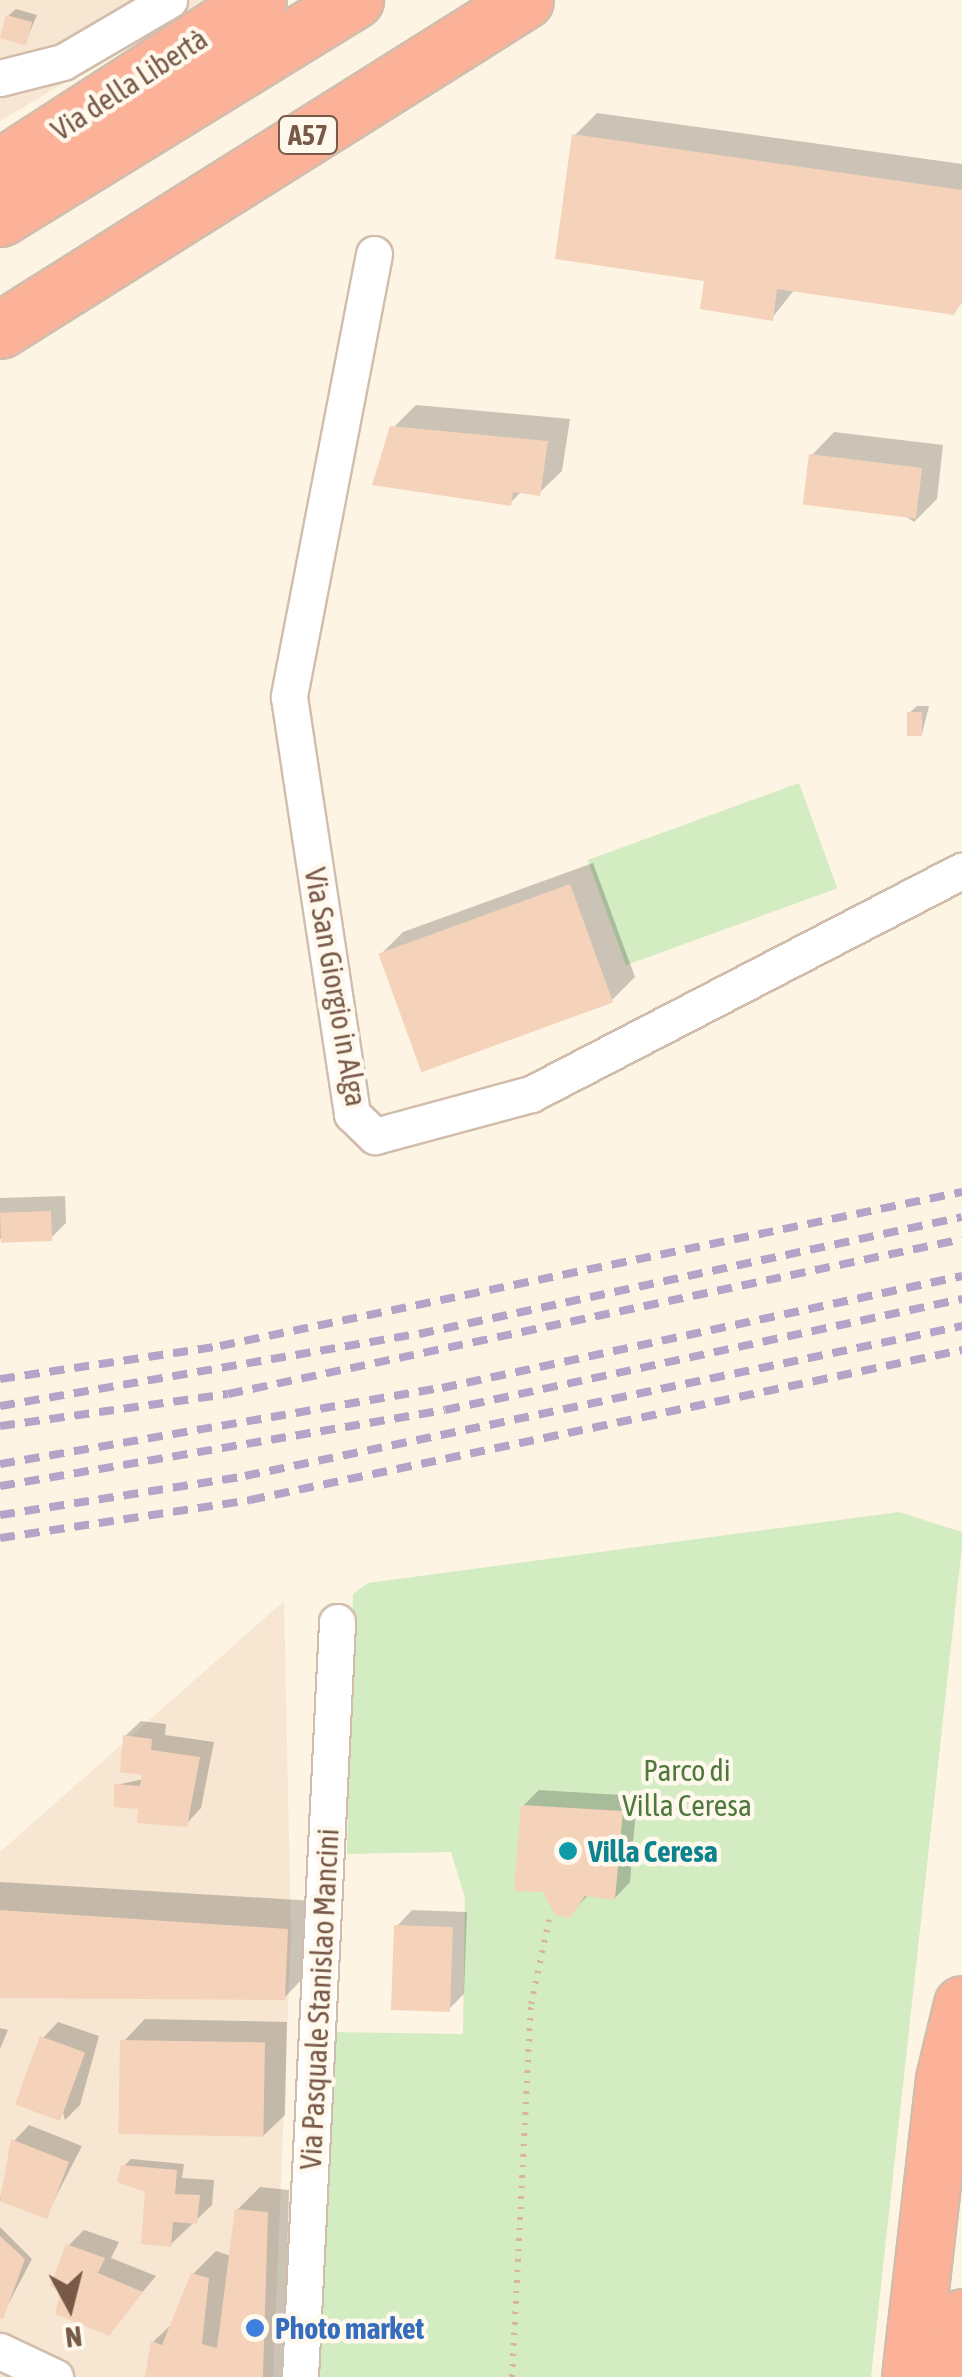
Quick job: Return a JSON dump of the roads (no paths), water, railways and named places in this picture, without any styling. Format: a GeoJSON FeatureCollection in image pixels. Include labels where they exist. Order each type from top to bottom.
{"type":"FeatureCollection","features":[{"type":"Feature","properties":{"kind":"highway","name":"Via della Libertà"},"geometry":{"type":"LineString","coordinates":[[0,167],[258,0]]}},
{"type":"Feature","properties":{"kind":"highway"},"geometry":{"type":"LineString","coordinates":[[0,218],[355,0]]}},
{"type":"Feature","properties":{"kind":"highway","name":"A57"},"geometry":{"type":"LineString","coordinates":[[0,330],[524,0]]}},
{"type":"Feature","properties":{"kind":"highway"},"geometry":{"type":"LineString","coordinates":[[910,2377],[944,2080],[962,2004]]}},
{"type":"Feature","properties":{"kind":"highway"},"geometry":{"type":"LineString","coordinates":[[957,2377],[962,2317]]}},
{"type":"Feature","properties":{"kind":"street"},"geometry":{"type":"LineString","coordinates":[[0,78],[62,62],[170,0]]}},
{"type":"Feature","properties":{"kind":"street","name":"Via San Giorgio in Alga"},"geometry":{"type":"LineString","coordinates":[[374,254],[289,697],[352,1114],[375,1136],[530,1094],[962,871]]}},
{"type":"Feature","properties":{"kind":"street","name":"Via Pasquale Stanislao Mancini"},"geometry":{"type":"LineString","coordinates":[[300,2377],[337,1622]]}},
{"type":"Feature","properties":{"kind":"street"},"geometry":{"type":"LineString","coordinates":[[0,2351],[54,2377]]}},
{"type":"Feature","properties":{"kind":"railway"},"geometry":{"type":"LineString","coordinates":[[0,1379],[220,1346],[962,1192]]}},
{"type":"Feature","properties":{"kind":"railway"},"geometry":{"type":"LineString","coordinates":[[0,1406],[419,1334],[962,1217]]}},
{"type":"Feature","properties":{"kind":"railway"},"geometry":{"type":"LineString","coordinates":[[0,1426],[228,1394],[962,1239]]}},
{"type":"Feature","properties":{"kind":"railway"},"geometry":{"type":"LineString","coordinates":[[0,1464],[442,1388],[962,1276]]}},
{"type":"Feature","properties":{"kind":"railway"},"geometry":{"type":"LineString","coordinates":[[0,1486],[445,1410],[962,1299]]}},
{"type":"Feature","properties":{"kind":"railway"},"geometry":{"type":"LineString","coordinates":[[0,1515],[245,1476],[962,1326]]}},
{"type":"Feature","properties":{"kind":"railway"},"geometry":{"type":"LineString","coordinates":[[0,1538],[250,1500],[962,1350]]}},
{"type":"Feature","properties":{"kind":"place","name":"Villa Ceresa"},"geometry":{"type":"Point","coordinates":[568,1851]}},
{"type":"Feature","properties":{"kind":"place","name":"Photo market"},"geometry":{"type":"Point","coordinates":[255,2328]}},
{"type":"Feature","properties":{"kind":"park label","name":"Parco di Villa Ceresa"},"geometry":{"type":"Point","coordinates":[687,1787]}}]}
